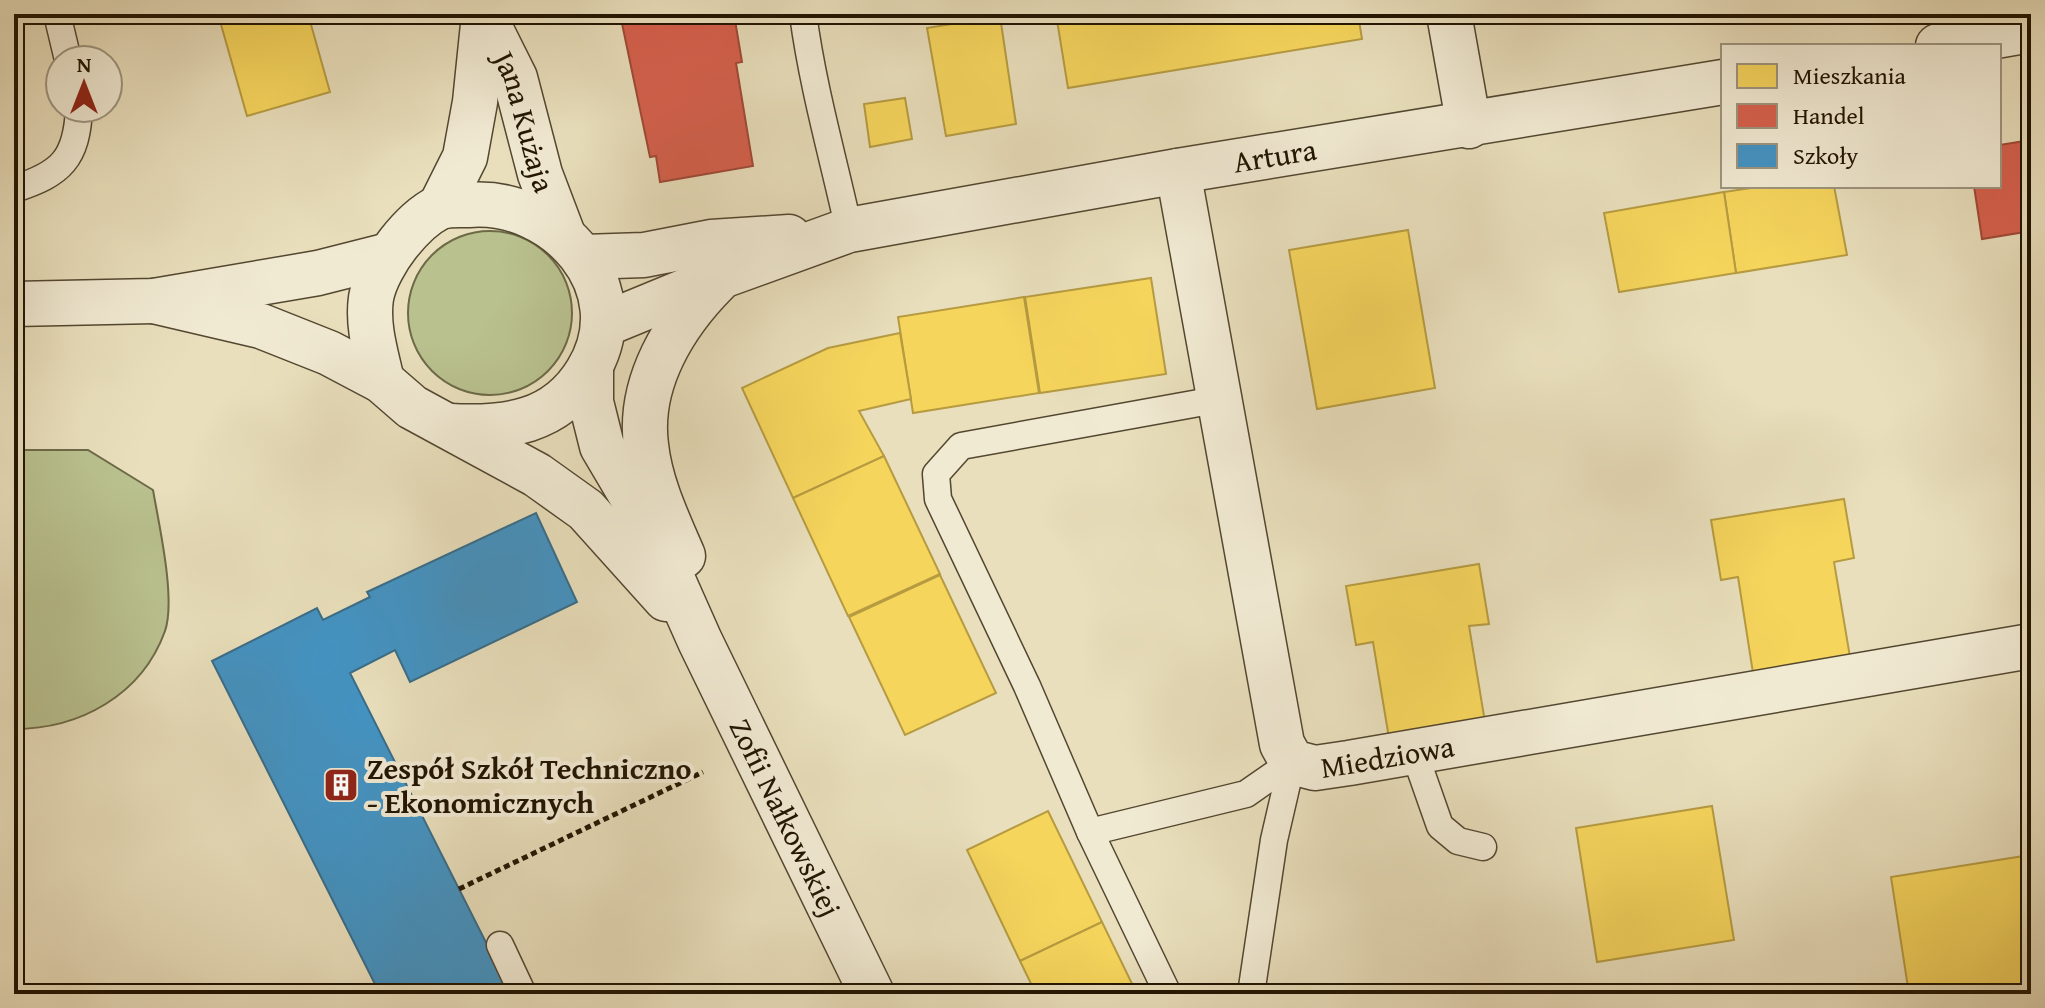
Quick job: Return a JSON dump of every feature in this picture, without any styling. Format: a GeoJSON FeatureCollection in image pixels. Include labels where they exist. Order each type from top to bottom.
{"type":"FeatureCollection","features":[{"type":"Feature","properties":{"kind":"street","name":"Jana Kużaja"},"geometry":{"type":"LineString","coordinates":[[440,207],[465,157],[475,102],[484,14]]}},
{"type":"Feature","properties":{"kind":"street","name":"Jana Kużaja"},"geometry":{"type":"LineString","coordinates":[[484,14],[515,78],[540,174],[573,245]]}},
{"type":"Feature","properties":{"kind":"street"},"geometry":{"type":"LineString","coordinates":[[1449,14],[1469,126]]}},
{"type":"Feature","properties":{"kind":"street"},"geometry":{"type":"LineString","coordinates":[[1950,44],[2031,30]]}},
{"type":"Feature","properties":{"kind":"street","name":"Artura"},"geometry":{"type":"LineString","coordinates":[[573,245],[644,255],[751,238],[838,233],[1178,171],[1469,126],[1721,82]]}},
{"type":"Feature","properties":{"kind":"street","name":"Miedziowa"},"geometry":{"type":"LineString","coordinates":[[1178,171],[1282,744],[1292,762],[1315,768],[2031,646]]}},
{"type":"Feature","properties":{"kind":"street"},"geometry":{"type":"LineString","coordinates":[[382,381],[371,334],[371,296],[389,255],[412,226],[440,207],[481,204],[524,211],[573,245],[600,289],[591,402],[602,446],[648,524],[700,641]]}},
{"type":"Feature","properties":{"kind":"street","name":"Artura"},"geometry":{"type":"LineString","coordinates":[[597,346],[722,276],[838,233]]}},
{"type":"Feature","properties":{"kind":"street"},"geometry":{"type":"LineString","coordinates":[[14,304],[154,301],[318,273],[389,255]]}},
{"type":"Feature","properties":{"kind":"street"},"geometry":{"type":"LineString","coordinates":[[700,641],[685,562],[657,494],[645,443],[651,386],[669,341],[694,305],[722,276]]}},
{"type":"Feature","properties":{"kind":"street"},"geometry":{"type":"LineString","coordinates":[[154,301],[261,326],[329,353],[382,381],[412,407],[444,426],[537,475],[586,510],[635,562],[700,641]]}},
{"type":"Feature","properties":{"kind":"street"},"geometry":{"type":"LineString","coordinates":[[444,426],[484,428],[522,424],[551,411],[576,391],[597,346]]}},
{"type":"Feature","properties":{"kind":"street","name":"Zofii Nałkowskiej"},"geometry":{"type":"LineString","coordinates":[[700,641],[872,994]]}},
{"type":"Feature","properties":{"kind":"lane"},"geometry":{"type":"LineString","coordinates":[[57,14],[64,44]]}},
{"type":"Feature","properties":{"kind":"lane"},"geometry":{"type":"LineString","coordinates":[[803,14],[812,85],[832,148],[838,233]]}},
{"type":"Feature","properties":{"kind":"lane"},"geometry":{"type":"LineString","coordinates":[[14,189],[61,168],[73,146],[76,124]]}},
{"type":"Feature","properties":{"kind":"lane"},"geometry":{"type":"LineString","coordinates":[[1168,994],[1090,832],[1027,686],[938,499],[936,474],[961,446],[1221,399]]}},
{"type":"Feature","properties":{"kind":"lane"},"geometry":{"type":"LineString","coordinates":[[1414,752],[1440,826],[1458,841],[1483,847]]}},
{"type":"Feature","properties":{"kind":"lane"},"geometry":{"type":"LineString","coordinates":[[1090,832],[1246,794],[1292,762]]}},
{"type":"Feature","properties":{"kind":"lane"},"geometry":{"type":"LineString","coordinates":[[1251,994],[1274,840],[1292,762]]}},
{"type":"Feature","properties":{"kind":"lane"},"geometry":{"type":"LineString","coordinates":[[500,945],[523,994]]}},
{"type":"Feature","properties":{"kind":"path"},"geometry":{"type":"LineString","coordinates":[[459,889],[703,772]]}},
{"type":"Feature","properties":{"kind":"green space"},"geometry":{"type":"Polygon","coordinates":[[[490,231],[522,237],[548,255],[566,281],[572,313],[566,345],[548,371],[522,389],[490,395],[458,389],[432,371],[414,345],[408,313],[414,281],[432,255],[458,237],[490,231]]]}},
{"type":"Feature","properties":{"kind":"green space"},"geometry":{"type":"Polygon","coordinates":[[[14,450],[88,450],[153,490],[169,600],[165,631],[155,654],[125,690],[85,715],[62,723],[14,729],[14,450]]]}},
{"type":"Feature","properties":{"kind":"building: Mieszkania"},"geometry":{"type":"Polygon","coordinates":[[[218,14],[308,14],[330,92],[247,116],[218,14]]]}},
{"type":"Feature","properties":{"kind":"building: Mieszkania"},"geometry":{"type":"Polygon","coordinates":[[[1056,14],[1358,14],[1362,39],[1068,88],[1056,14]]]}},
{"type":"Feature","properties":{"kind":"building: Mieszkania"},"geometry":{"type":"Polygon","coordinates":[[[1000,16],[1016,124],[946,136],[927,28],[1000,16]]]}},
{"type":"Feature","properties":{"kind":"building: Mieszkania"},"geometry":{"type":"Polygon","coordinates":[[[905,98],[912,139],[870,147],[864,104],[905,98]]]}},
{"type":"Feature","properties":{"kind":"building: Mieszkania"},"geometry":{"type":"Polygon","coordinates":[[[1751,188],[1834,188],[1847,255],[1736,273],[1724,192],[1751,188]]]}},
{"type":"Feature","properties":{"kind":"building: Mieszkania"},"geometry":{"type":"Polygon","coordinates":[[[1724,192],[1736,273],[1619,292],[1604,213],[1724,192]]]}},
{"type":"Feature","properties":{"kind":"building: Mieszkania"},"geometry":{"type":"Polygon","coordinates":[[[1408,230],[1435,388],[1317,409],[1289,250],[1408,230]]]}},
{"type":"Feature","properties":{"kind":"building: Mieszkania"},"geometry":{"type":"Polygon","coordinates":[[[1151,278],[1166,374],[1040,393],[1025,297],[1151,278]]]}},
{"type":"Feature","properties":{"kind":"building: Mieszkania"},"geometry":{"type":"Polygon","coordinates":[[[1024,297],[1039,393],[913,413],[898,317],[1024,297]]]}},
{"type":"Feature","properties":{"kind":"building: Mieszkania"},"geometry":{"type":"Polygon","coordinates":[[[900,333],[911,399],[859,411],[884,456],[793,498],[742,388],[828,348],[900,333]]]}},
{"type":"Feature","properties":{"kind":"building: Mieszkania"},"geometry":{"type":"Polygon","coordinates":[[[884,456],[940,574],[848,616],[793,498],[884,456]]]}},
{"type":"Feature","properties":{"kind":"building: Mieszkania"},"geometry":{"type":"Polygon","coordinates":[[[1844,499],[1854,558],[1834,562],[1850,657],[1753,673],[1738,577],[1721,580],[1711,520],[1844,499]]]}},
{"type":"Feature","properties":{"kind":"building: Mieszkania"},"geometry":{"type":"Polygon","coordinates":[[[1479,564],[1489,624],[1469,626],[1485,722],[1389,738],[1373,642],[1356,645],[1346,586],[1479,564]]]}},
{"type":"Feature","properties":{"kind":"building: Mieszkania"},"geometry":{"type":"Polygon","coordinates":[[[940,575],[996,693],[905,735],[849,617],[940,575]]]}},
{"type":"Feature","properties":{"kind":"building: Mieszkania"},"geometry":{"type":"Polygon","coordinates":[[[1712,806],[1734,940],[1597,962],[1576,828],[1712,806]]]}},
{"type":"Feature","properties":{"kind":"building: Mieszkania"},"geometry":{"type":"Polygon","coordinates":[[[1048,811],[1102,922],[1020,961],[967,850],[1048,811]]]}},
{"type":"Feature","properties":{"kind":"building: Mieszkania"},"geometry":{"type":"Polygon","coordinates":[[[2030,855],[2031,994],[1909,994],[1891,877],[2030,855]]]}},
{"type":"Feature","properties":{"kind":"building: Mieszkania"},"geometry":{"type":"Polygon","coordinates":[[[1102,922],[1137,994],[1036,994],[1020,961],[1102,922]]]}},
{"type":"Feature","properties":{"kind":"building: Handel"},"geometry":{"type":"Polygon","coordinates":[[[620,14],[734,14],[742,62],[736,63],[753,166],[660,182],[656,156],[650,157],[620,14]]]}},
{"type":"Feature","properties":{"kind":"building: Handel"},"geometry":{"type":"Polygon","coordinates":[[[2031,140],[2031,271],[2025,232],[1982,239],[1974,188],[2001,188],[2001,145],[2031,140]]]}},
{"type":"Feature","properties":{"kind":"building: Szkoły","name":"Zespół Szkół Techniczno - Ekonomicznych"},"geometry":{"type":"Polygon","coordinates":[[[536,513],[577,602],[410,682],[395,650],[350,673],[512,994],[380,994],[212,661],[317,608],[323,620],[370,597],[367,592],[536,513]]]}},
{"type":"Feature","properties":{"kind":"place","name":"Zespół Szkół Techniczno - Ekonomicznych"},"geometry":{"type":"Point","coordinates":[341,785]}}]}
